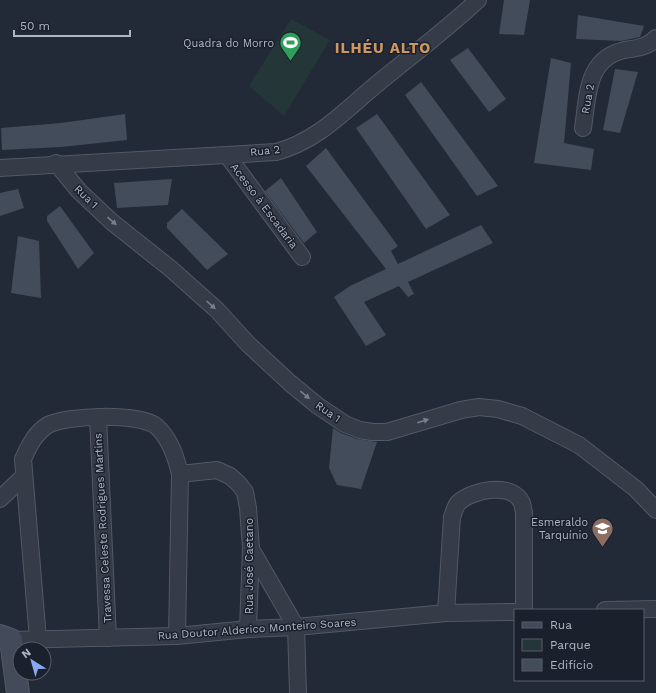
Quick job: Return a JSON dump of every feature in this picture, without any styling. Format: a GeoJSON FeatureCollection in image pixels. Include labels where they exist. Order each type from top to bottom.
{"type":"FeatureCollection","features":[{"type":"Feature","properties":{"kind":"main road"},"geometry":{"type":"LineString","coordinates":[[6,638],[18,693]]}},
{"type":"Feature","properties":{"kind":"street","name":"Rua 2"},"geometry":{"type":"LineString","coordinates":[[0,168],[276,152],[289,148],[323,130],[376,84],[426,46],[478,0]]}},
{"type":"Feature","properties":{"kind":"street","name":"Rua 2"},"geometry":{"type":"LineString","coordinates":[[583,128],[589,83],[595,70],[604,59],[617,52],[643,47],[656,38]]}},
{"type":"Feature","properties":{"kind":"street","name":"Acesso à Escadaria"},"geometry":{"type":"LineString","coordinates":[[227,155],[302,257]]}},
{"type":"Feature","properties":{"kind":"street","name":"Rua 1"},"geometry":{"type":"LineString","coordinates":[[56,164],[78,191],[112,222],[171,269],[216,310],[248,344],[290,383],[318,406],[345,424],[360,430],[387,432],[461,410],[479,407],[498,409],[522,416],[579,445],[636,488],[656,510]]}},
{"type":"Feature","properties":{"kind":"street"},"geometry":{"type":"LineString","coordinates":[[38,639],[23,459],[30,443],[49,425],[64,420],[98,417],[123,418],[148,422],[156,427],[165,436],[174,452],[180,474],[177,636]]}},
{"type":"Feature","properties":{"kind":"street","name":"Travessa Celeste Rodrigues Martins"},"geometry":{"type":"LineString","coordinates":[[98,417],[108,638]]}},
{"type":"Feature","properties":{"kind":"street","name":"Rua José Caetano"},"geometry":{"type":"LineString","coordinates":[[180,474],[217,470],[230,476],[238,482],[244,492],[248,508],[251,548],[248,629]]}},
{"type":"Feature","properties":{"kind":"street"},"geometry":{"type":"LineString","coordinates":[[0,499],[24,476]]}},
{"type":"Feature","properties":{"kind":"street"},"geometry":{"type":"LineString","coordinates":[[446,613],[452,517],[455,508],[459,503],[476,493],[502,490],[511,493],[519,499],[524,512],[524,609]]}},
{"type":"Feature","properties":{"kind":"street"},"geometry":{"type":"LineString","coordinates":[[251,548],[296,627],[298,693]]}},
{"type":"Feature","properties":{"kind":"street"},"geometry":{"type":"LineString","coordinates":[[644,609],[656,609]]}},
{"type":"Feature","properties":{"kind":"street","name":"Rua Doutor Alderico Monteiro Soares"},"geometry":{"type":"LineString","coordinates":[[6,638],[38,639],[177,636],[446,613],[514,612]]}},
{"type":"Feature","properties":{"kind":"green space","name":"Quadra do Morro"},"geometry":{"type":"Polygon","coordinates":[[[291,19],[330,40],[284,116],[249,86],[291,19]]]}},
{"type":"Feature","properties":{"kind":"building"},"geometry":{"type":"Polygon","coordinates":[[[504,0],[530,0],[524,35],[499,34],[504,0]]]}},
{"type":"Feature","properties":{"kind":"building"},"geometry":{"type":"Polygon","coordinates":[[[578,15],[644,26],[640,37],[621,41],[576,39],[578,15]]]}},
{"type":"Feature","properties":{"kind":"building"},"geometry":{"type":"Polygon","coordinates":[[[468,48],[506,99],[489,112],[450,60],[468,48]]]}},
{"type":"Feature","properties":{"kind":"building"},"geometry":{"type":"Polygon","coordinates":[[[551,58],[571,63],[564,143],[594,149],[591,170],[534,163],[551,58]]]}},
{"type":"Feature","properties":{"kind":"building"},"geometry":{"type":"Polygon","coordinates":[[[615,69],[638,72],[620,133],[603,130],[615,69]]]}},
{"type":"Feature","properties":{"kind":"building"},"geometry":{"type":"Polygon","coordinates":[[[421,82],[498,186],[477,196],[405,95],[421,82]]]}},
{"type":"Feature","properties":{"kind":"building"},"geometry":{"type":"Polygon","coordinates":[[[125,114],[127,140],[61,147],[2,150],[1,128],[61,123],[125,114]]]}},
{"type":"Feature","properties":{"kind":"building"},"geometry":{"type":"Polygon","coordinates":[[[377,114],[450,215],[426,229],[356,128],[377,114]]]}},
{"type":"Feature","properties":{"kind":"building"},"geometry":{"type":"Polygon","coordinates":[[[326,148],[398,246],[391,251],[398,264],[481,225],[493,243],[408,282],[414,294],[408,297],[399,286],[364,302],[386,335],[366,346],[334,297],[350,286],[386,269],[306,166],[326,148]]]}},
{"type":"Feature","properties":{"kind":"building"},"geometry":{"type":"Polygon","coordinates":[[[281,178],[317,232],[304,243],[265,191],[281,178]]]}},
{"type":"Feature","properties":{"kind":"building"},"geometry":{"type":"Polygon","coordinates":[[[172,179],[168,205],[117,208],[114,183],[172,179]]]}},
{"type":"Feature","properties":{"kind":"building"},"geometry":{"type":"Polygon","coordinates":[[[18,189],[24,208],[0,216],[0,193],[18,189]]]}},
{"type":"Feature","properties":{"kind":"building"},"geometry":{"type":"Polygon","coordinates":[[[60,206],[94,253],[78,269],[47,221],[47,216],[60,206]]]}},
{"type":"Feature","properties":{"kind":"building"},"geometry":{"type":"Polygon","coordinates":[[[182,209],[228,254],[207,270],[167,228],[167,223],[182,209]]]}},
{"type":"Feature","properties":{"kind":"building"},"geometry":{"type":"Polygon","coordinates":[[[18,236],[39,241],[41,298],[11,293],[18,236]]]}},
{"type":"Feature","properties":{"kind":"building"},"geometry":{"type":"Polygon","coordinates":[[[333,428],[341,433],[357,439],[377,442],[361,489],[337,485],[329,468],[333,428]]]}},
{"type":"Feature","properties":{"kind":"place","name":"Quadra do Morro"},"geometry":{"type":"Point","coordinates":[290,62]}},
{"type":"Feature","properties":{"kind":"place","name":"Esmeraldo Tarquínio"},"geometry":{"type":"Point","coordinates":[603,548]}},
{"type":"Feature","properties":{"kind":"district","name":"ILHÉU ALTO"},"geometry":{"type":"Point","coordinates":[383,48]}}]}
